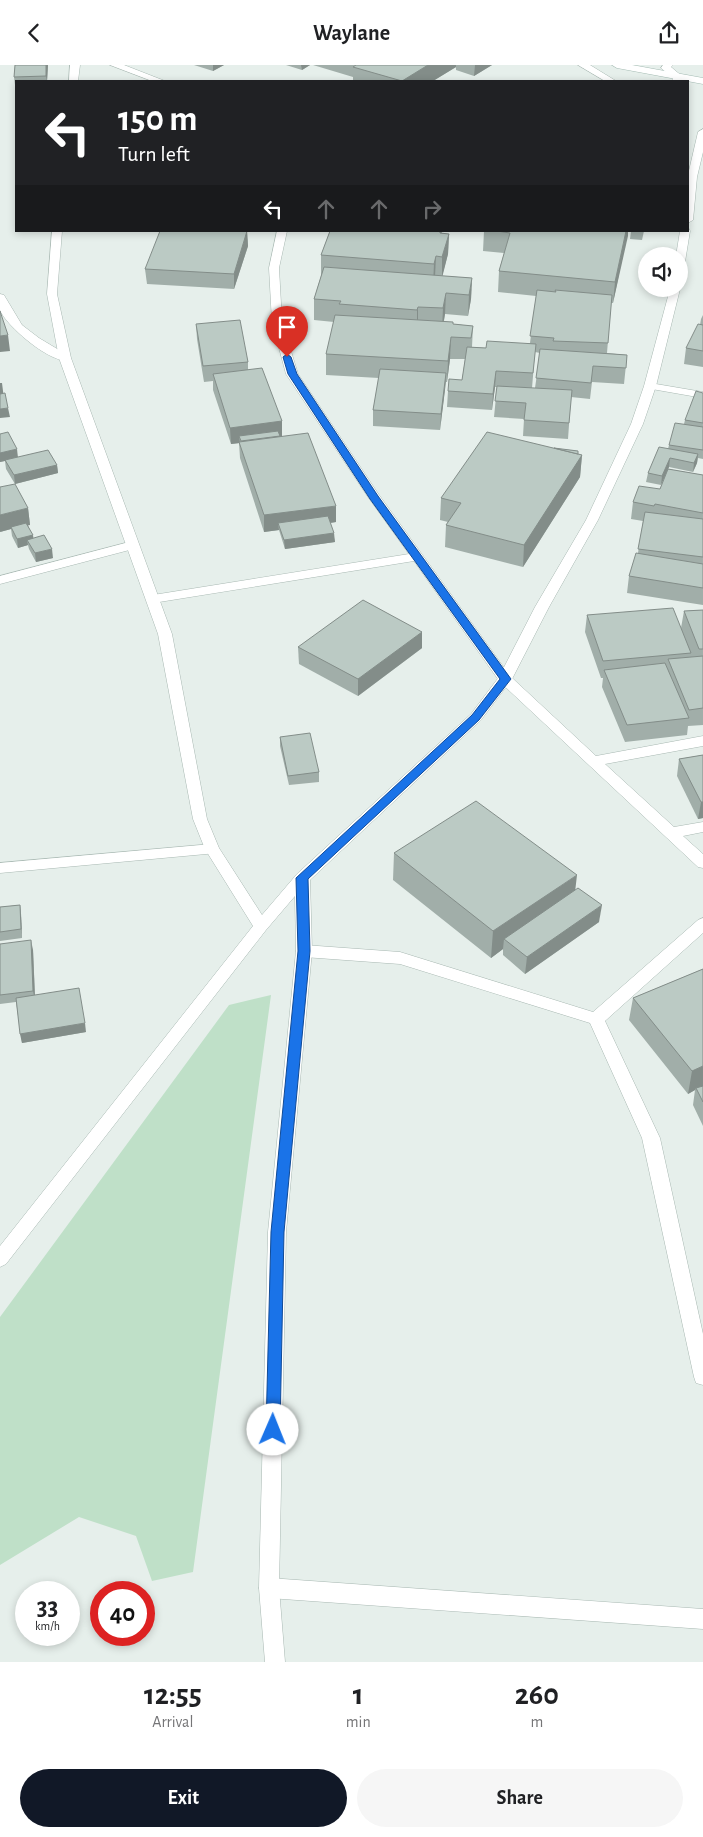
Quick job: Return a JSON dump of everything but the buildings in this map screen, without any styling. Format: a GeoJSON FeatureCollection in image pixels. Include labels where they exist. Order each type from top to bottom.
{"type":"FeatureCollection","features":[{"type":"Feature","properties":{"kind":"street"},"geometry":{"type":"LineString","coordinates":[[74,80],[75,65]]}},
{"type":"Feature","properties":{"kind":"street"},"geometry":{"type":"LineString","coordinates":[[115,65],[157,80]]}},
{"type":"Feature","properties":{"kind":"street"},"geometry":{"type":"LineString","coordinates":[[583,65],[609,80]]}},
{"type":"Feature","properties":{"kind":"street"},"geometry":{"type":"LineString","coordinates":[[617,65],[677,79],[703,81]]}},
{"type":"Feature","properties":{"kind":"street"},"geometry":{"type":"LineString","coordinates":[[668,65],[666,68],[677,79]]}},
{"type":"Feature","properties":{"kind":"street"},"geometry":{"type":"LineString","coordinates":[[689,172],[703,132]]}},
{"type":"Feature","properties":{"kind":"street"},"geometry":{"type":"LineString","coordinates":[[58,232],[52,294],[65,358],[165,633],[200,819],[212,849],[261,926]]}},
{"type":"Feature","properties":{"kind":"street"},"geometry":{"type":"LineString","coordinates":[[282,232],[274,268],[277,321],[292,374],[374,497],[505,679],[703,863]]}},
{"type":"Feature","properties":{"kind":"street"},"geometry":{"type":"LineString","coordinates":[[682,247],[685,232]]}},
{"type":"Feature","properties":{"kind":"street"},"geometry":{"type":"LineString","coordinates":[[0,297],[6,312],[29,339],[65,358]]}},
{"type":"Feature","properties":{"kind":"street"},"geometry":{"type":"LineString","coordinates":[[0,1259],[261,926],[302,878],[476,717],[505,679],[542,607],[592,519],[637,424],[650,386],[673,297]]}},
{"type":"Feature","properties":{"kind":"street"},"geometry":{"type":"LineString","coordinates":[[650,386],[703,395]]}},
{"type":"Feature","properties":{"kind":"street"},"geometry":{"type":"LineString","coordinates":[[0,580],[133,545]]}},
{"type":"Feature","properties":{"kind":"street"},"geometry":{"type":"LineString","coordinates":[[153,599],[417,557]]}},
{"type":"Feature","properties":{"kind":"street"},"geometry":{"type":"LineString","coordinates":[[593,761],[703,741]]}},
{"type":"Feature","properties":{"kind":"street"},"geometry":{"type":"LineString","coordinates":[[672,833],[703,827]]}},
{"type":"Feature","properties":{"kind":"street"},"geometry":{"type":"LineString","coordinates":[[0,868],[212,849]]}},
{"type":"Feature","properties":{"kind":"street"},"geometry":{"type":"LineString","coordinates":[[275,1662],[269,1588],[277,1232],[304,951],[302,878]]}},
{"type":"Feature","properties":{"kind":"street"},"geometry":{"type":"LineString","coordinates":[[596,1019],[703,924]]}},
{"type":"Feature","properties":{"kind":"street"},"geometry":{"type":"LineString","coordinates":[[304,951],[400,958],[596,1019],[651,1138],[703,1377]]}},
{"type":"Feature","properties":{"kind":"street"},"geometry":{"type":"LineString","coordinates":[[269,1588],[703,1619]]}},
{"type":"Feature","properties":{"kind":"green space"},"geometry":{"type":"Polygon","coordinates":[[[271,995],[193,1572],[152,1581],[136,1536],[79,1517],[0,1565],[0,1317],[229,1005],[271,995]]]}},
{"type":"Feature","properties":{"kind":"route"},"geometry":{"type":"LineString","coordinates":[[273,1430],[277,1232],[304,951],[302,878],[476,717],[505,679],[374,497],[292,374],[287,357]]}}]}
